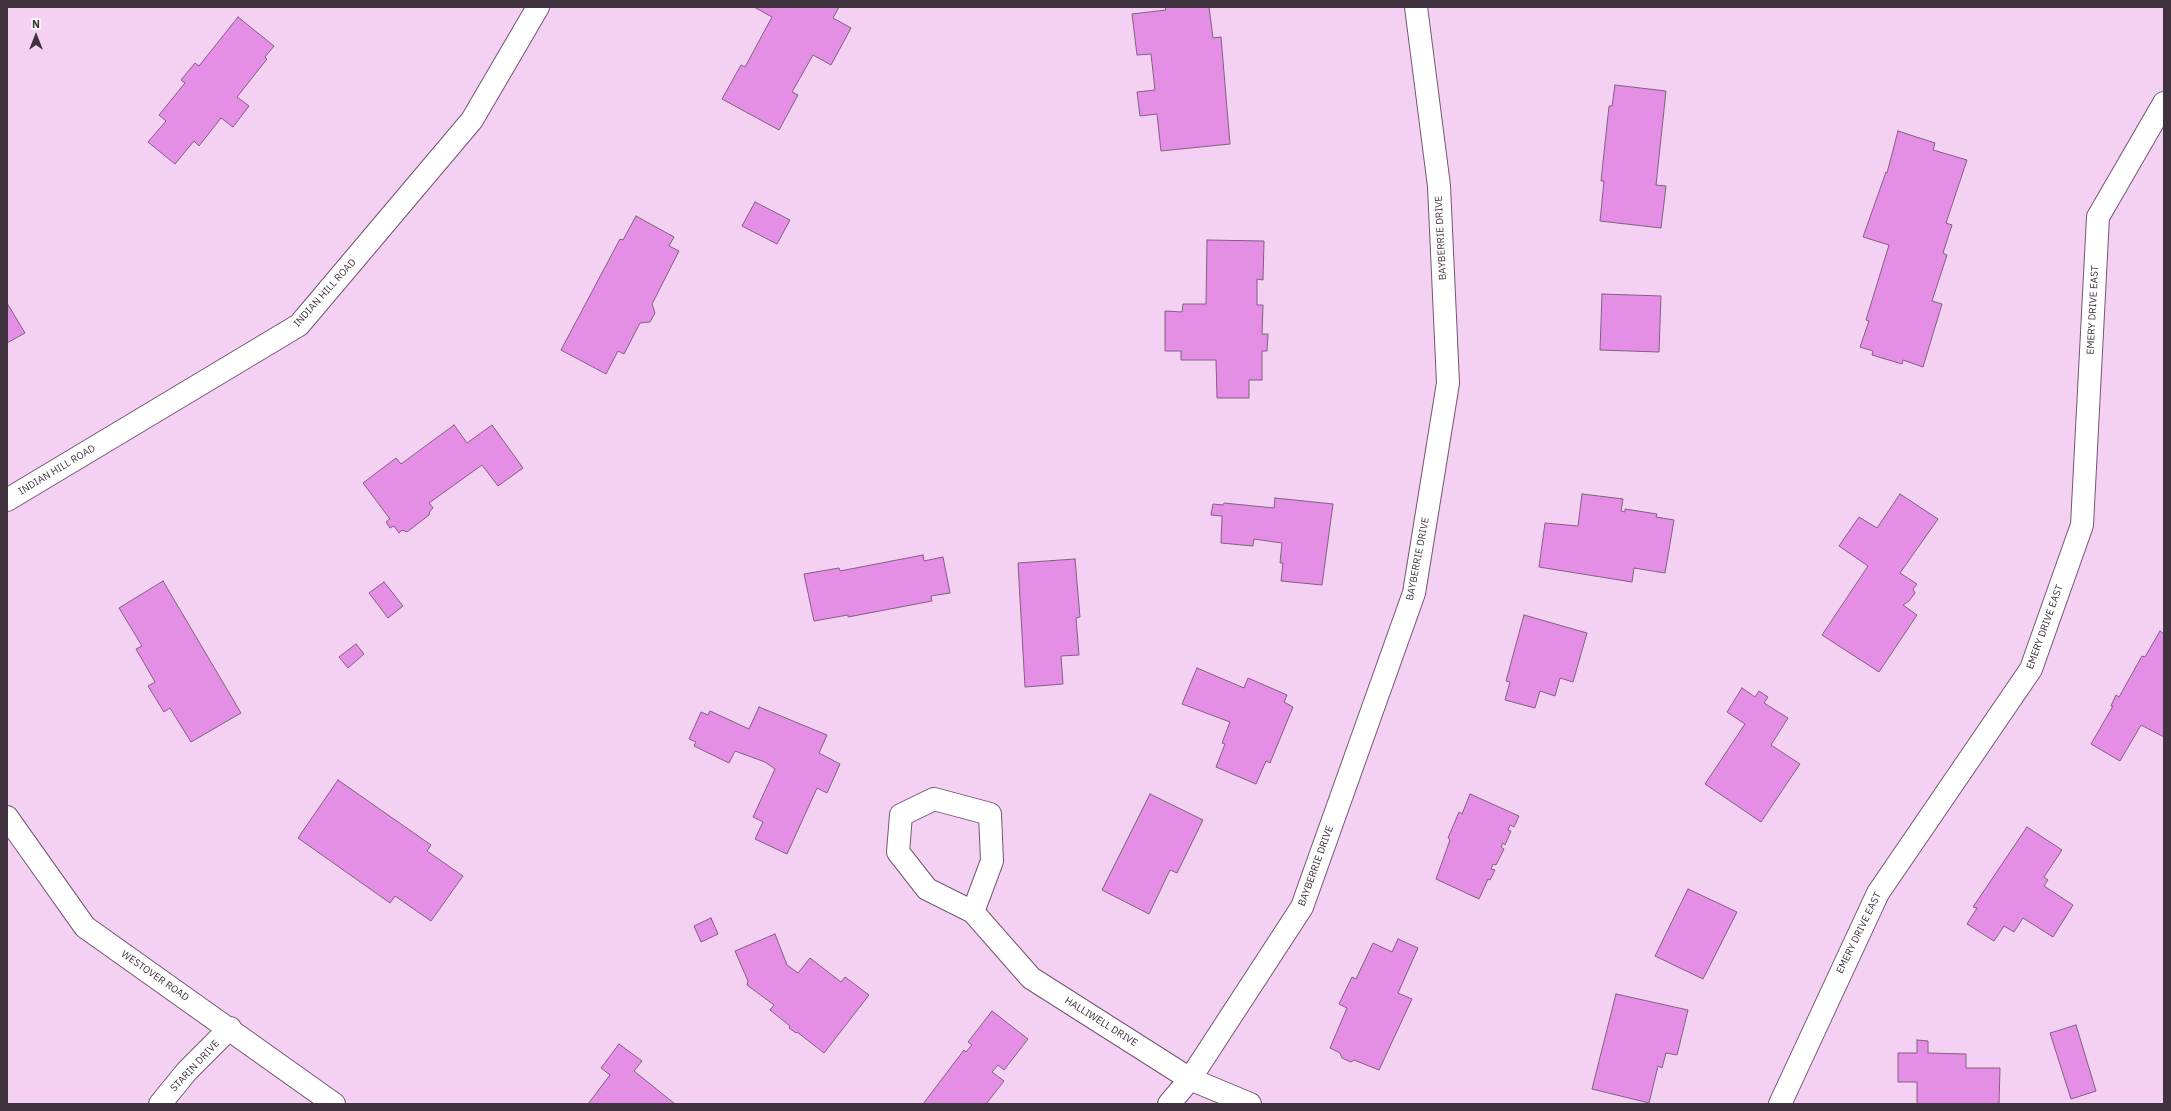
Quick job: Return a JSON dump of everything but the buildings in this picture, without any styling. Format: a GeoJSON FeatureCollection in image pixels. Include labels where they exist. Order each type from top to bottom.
{"type":"FeatureCollection","features":[{"type":"Feature","properties":{"kind":"street","name":"INDIAN HILL ROAD"},"geometry":{"type":"LineString","coordinates":[[7,500],[299,325],[472,120],[538,7]]}},
{"type":"Feature","properties":{"kind":"street","name":"BAYBERRIE DRIVE"},"geometry":{"type":"LineString","coordinates":[[1169,1104],[1190,1079],[1302,907],[1414,593],[1448,383],[1439,186],[1416,7]]}},
{"type":"Feature","properties":{"kind":"street","name":"EMERY DRIVE EAST"},"geometry":{"type":"LineString","coordinates":[[1780,1104],[1878,893],[2031,670],[2082,525],[2098,217],[2164,103]]}},
{"type":"Feature","properties":{"kind":"street","name":"HALLIWELL DRIVE"},"geometry":{"type":"LineString","coordinates":[[973,912],[992,861],[990,814],[934,799],[901,815],[898,852],[927,888],[973,912],[1030,978],[1190,1079],[1250,1104]]}},
{"type":"Feature","properties":{"kind":"street","name":"WESTOVER ROAD"},"geometry":{"type":"LineString","coordinates":[[7,817],[85,926],[230,1028],[334,1104]]}},
{"type":"Feature","properties":{"kind":"street","name":"STARIN DRIVE"},"geometry":{"type":"LineString","coordinates":[[160,1104],[187,1071],[230,1028]]}}]}
